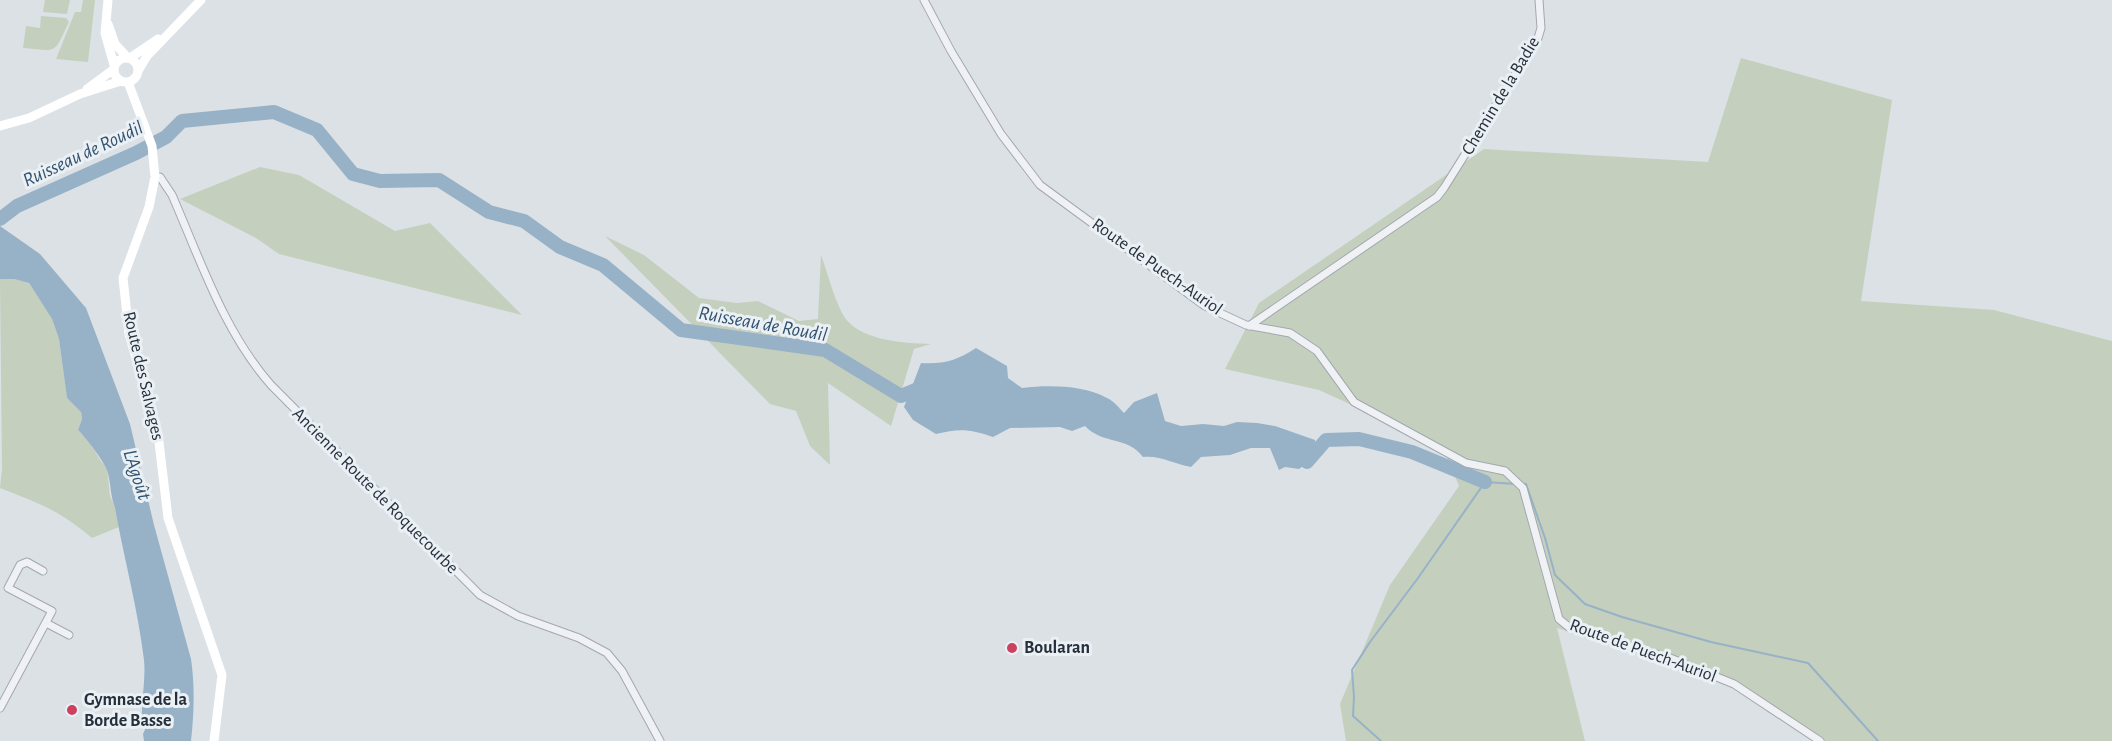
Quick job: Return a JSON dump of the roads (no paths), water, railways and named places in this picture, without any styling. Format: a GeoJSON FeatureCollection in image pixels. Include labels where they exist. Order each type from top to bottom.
{"type":"FeatureCollection","features":[{"type":"Feature","properties":{"kind":"main road"},"geometry":{"type":"LineString","coordinates":[[108,0],[106,38],[115,76],[125,82]]}},
{"type":"Feature","properties":{"kind":"main road"},"geometry":{"type":"LineString","coordinates":[[0,126],[29,118],[80,94],[135,78],[144,60],[201,0]]}},
{"type":"Feature","properties":{"kind":"main road"},"geometry":{"type":"LineString","coordinates":[[106,19],[115,44],[135,62],[138,71]]}},
{"type":"Feature","properties":{"kind":"main road"},"geometry":{"type":"LineString","coordinates":[[80,94],[114,67],[120,59],[129,58],[142,51],[172,28]]}},
{"type":"Feature","properties":{"kind":"main road","name":"Route des Salvages"},"geometry":{"type":"LineString","coordinates":[[125,82],[152,145],[155,177],[149,207],[123,278],[129,334],[158,434],[168,518],[222,675],[214,741]]}},
{"type":"Feature","properties":{"kind":"street","name":"Route de Puech-Auriol"},"geometry":{"type":"LineString","coordinates":[[924,0],[951,51],[1001,134],[1040,185],[1205,306],[1249,326],[1290,333],[1317,351],[1354,402],[1466,463],[1505,471],[1521,485],[1559,619],[1570,628],[1670,658],[1734,684],[1820,741]]}},
{"type":"Feature","properties":{"kind":"street","name":"Chemin de la Badie"},"geometry":{"type":"LineString","coordinates":[[1249,326],[1430,202],[1444,188],[1538,38],[1541,28],[1539,0]]}},
{"type":"Feature","properties":{"kind":"street","name":"Ancienne Route de Roquecourbe"},"geometry":{"type":"LineString","coordinates":[[155,177],[160,177],[172,195],[238,338],[255,366],[271,385],[480,595],[518,616],[579,638],[607,653],[627,680],[660,741]]}},
{"type":"Feature","properties":{"kind":"street"},"geometry":{"type":"LineString","coordinates":[[0,708],[52,611],[8,588],[20,565],[27,562],[43,571]]}},
{"type":"Feature","properties":{"kind":"street"},"geometry":{"type":"LineString","coordinates":[[46,623],[69,635]]}},
{"type":"Feature","properties":{"kind":"water","name":"L'Agoût"},"geometry":{"type":"Polygon","coordinates":[[[0,226],[40,254],[86,308],[130,424],[154,525],[191,659],[194,700],[191,741],[144,741],[143,734],[147,725],[142,720],[144,660],[135,603],[108,475],[99,456],[78,430],[82,419],[81,412],[67,398],[59,339],[52,319],[29,283],[14,279],[0,279],[0,226]]]}},
{"type":"Feature","properties":{"kind":"water"},"geometry":{"type":"Polygon","coordinates":[[[976,348],[1007,366],[1008,378],[1022,388],[1054,386],[1076,388],[1110,399],[1124,413],[1134,402],[1157,393],[1165,421],[1181,426],[1203,424],[1224,426],[1237,422],[1275,426],[1315,440],[1318,455],[1299,469],[1285,467],[1279,470],[1270,448],[1251,448],[1230,455],[1201,457],[1191,467],[1161,458],[1143,457],[1130,446],[1100,436],[1085,426],[1072,431],[1060,427],[1010,428],[993,437],[965,430],[936,434],[913,420],[904,407],[921,363],[950,361],[976,348]]]}},
{"type":"Feature","properties":{"kind":"waterway","name":"Ruisseau de Roudil"},"geometry":{"type":"LineString","coordinates":[[0,219],[17,206],[136,153],[166,137],[182,121],[274,112],[317,130],[353,174],[380,181],[439,180],[489,212],[524,221],[560,247],[603,265],[681,330],[825,350],[901,396],[925,386]]}},
{"type":"Feature","properties":{"kind":"waterway","name":"Ruisseau de Roudil"},"geometry":{"type":"LineString","coordinates":[[1307,462],[1326,440],[1359,439],[1412,452],[1485,482]]}},
{"type":"Feature","properties":{"kind":"waterway"},"geometry":{"type":"LineString","coordinates":[[1381,741],[1353,716],[1352,670],[1485,482],[1516,484]]}},
{"type":"Feature","properties":{"kind":"waterway"},"geometry":{"type":"LineString","coordinates":[[1522,484],[1526,484],[1555,575],[1585,604],[1711,642],[1808,663],[1878,741]]}},
{"type":"Feature","properties":{"kind":"place","name":"Boularan"},"geometry":{"type":"Point","coordinates":[1012,648]}},
{"type":"Feature","properties":{"kind":"place","name":"Gymnase de la Borde Basse"},"geometry":{"type":"Point","coordinates":[72,710]}}]}
